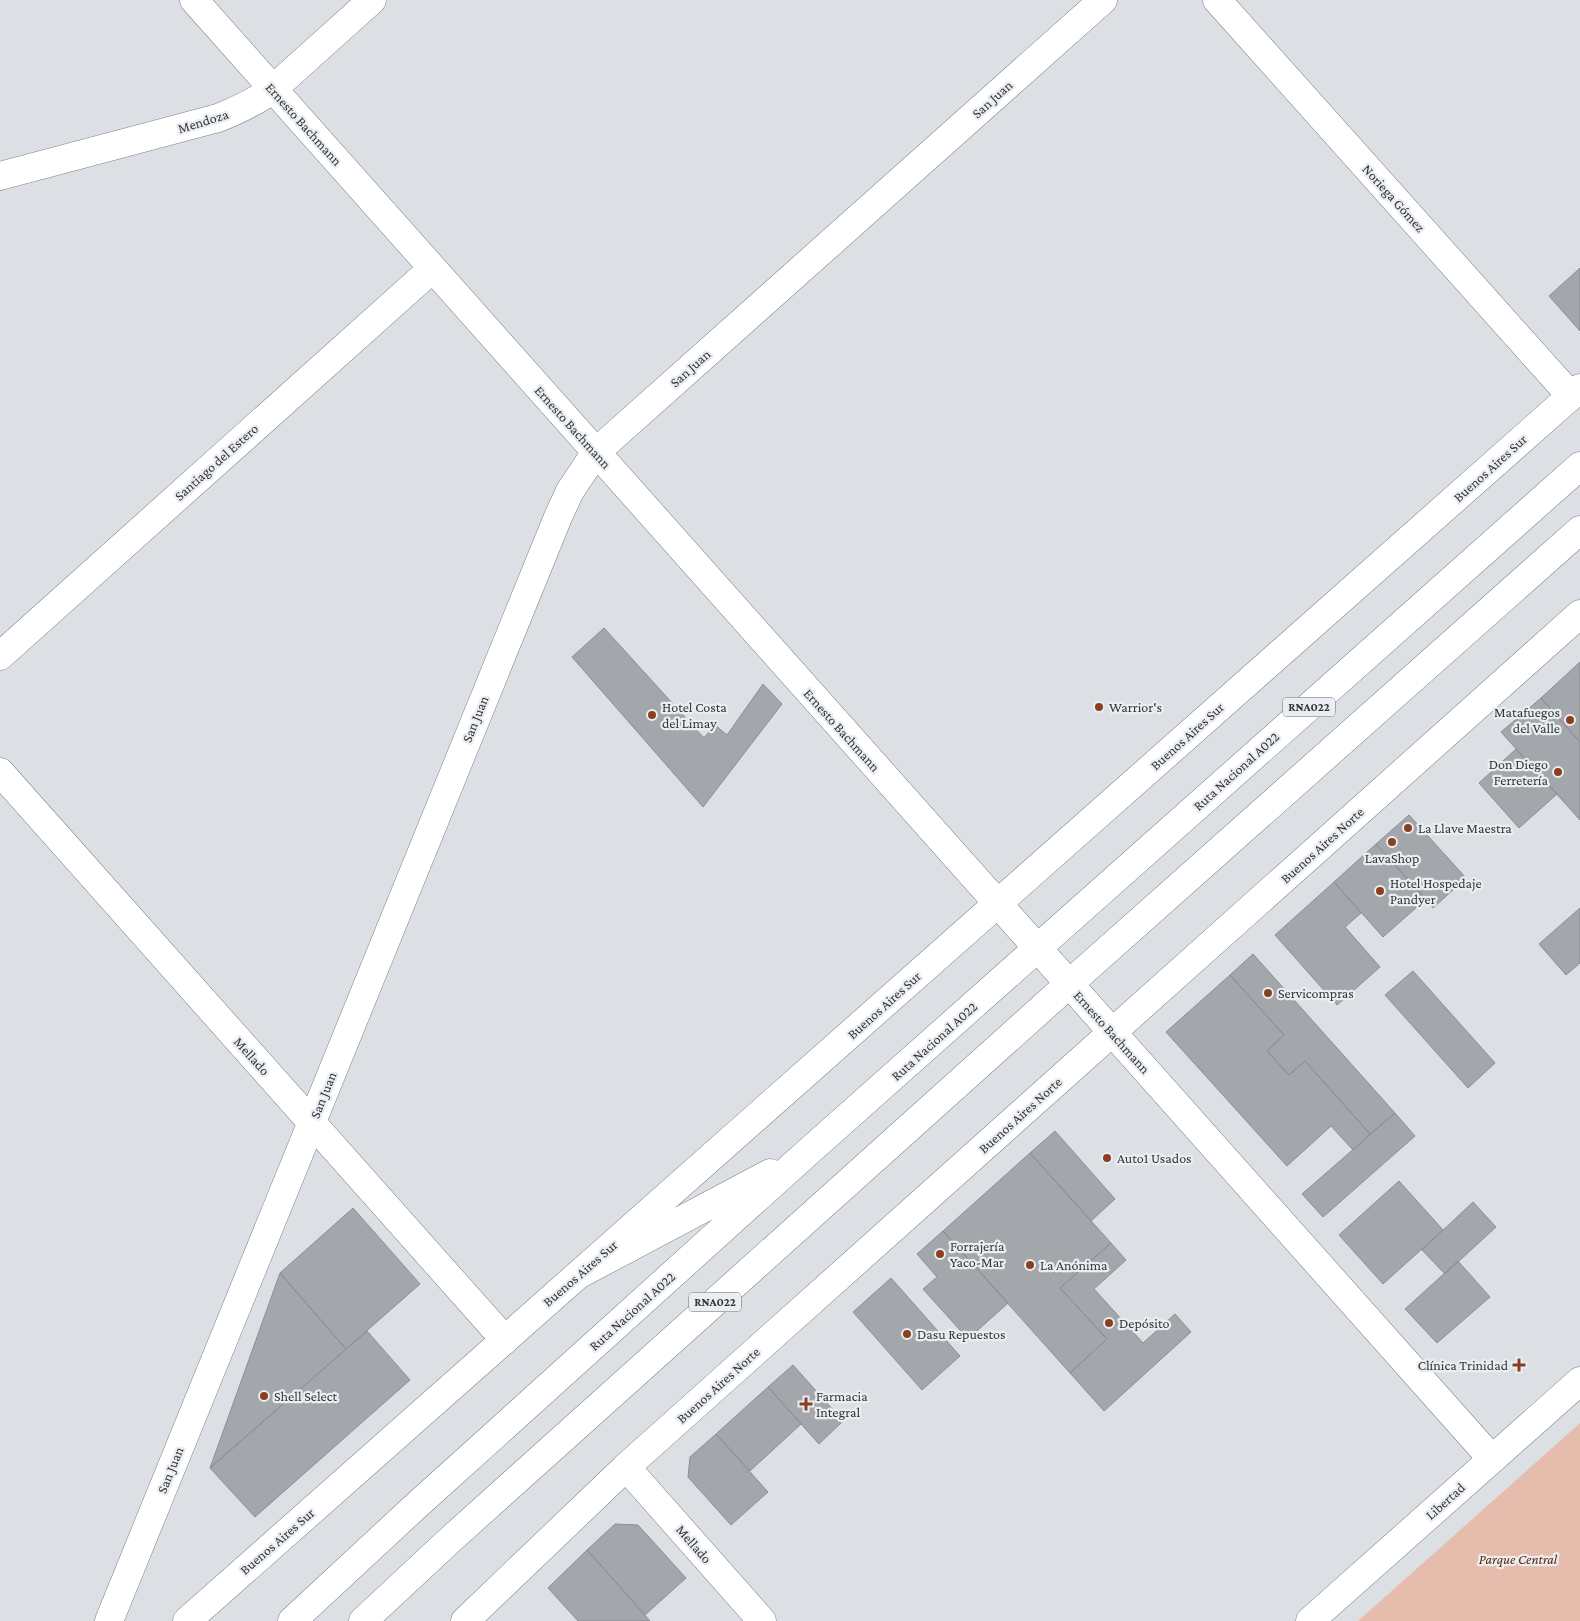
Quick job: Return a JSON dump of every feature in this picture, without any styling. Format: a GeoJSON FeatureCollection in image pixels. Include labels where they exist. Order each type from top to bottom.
{"type":"FeatureCollection","features":[{"type":"Feature","properties":{"kind":"main road","name":"Ernesto Bachmann"},"geometry":{"type":"LineString","coordinates":[[194,0],[1492,1459]]}},
{"type":"Feature","properties":{"kind":"main road","name":"Mendoza"},"geometry":{"type":"LineString","coordinates":[[0,176],[218,118],[252,103],[273,89],[372,0]]}},
{"type":"Feature","properties":{"kind":"main road","name":"San Juan"},"geometry":{"type":"LineString","coordinates":[[109,1621],[570,491],[596,452],[1103,0]]}},
{"type":"Feature","properties":{"kind":"main road","name":"Noriega Gómez"},"geometry":{"type":"LineString","coordinates":[[1217,0],[1575,392]]}},
{"type":"Feature","properties":{"kind":"main road","name":"Santiago del Estero"},"geometry":{"type":"LineString","coordinates":[[0,656],[432,269]]}},
{"type":"Feature","properties":{"kind":"main road","name":"Buenos Aires Sur"},"geometry":{"type":"LineString","coordinates":[[187,1621],[1575,392]]}},
{"type":"Feature","properties":{"kind":"main road","name":"Ruta Nacional A022"},"geometry":{"type":"LineString","coordinates":[[292,1621],[410,1511],[808,1152],[1580,466]]}},
{"type":"Feature","properties":{"kind":"main road","name":"RNA022"},"geometry":{"type":"LineString","coordinates":[[363,1621],[466,1526],[1069,984],[1580,530]]}},
{"type":"Feature","properties":{"kind":"main road","name":"Buenos Aires Norte"},"geometry":{"type":"LineString","coordinates":[[465,1621],[626,1467],[1580,614]]}},
{"type":"Feature","properties":{"kind":"main road","name":"Mellado"},"geometry":{"type":"LineString","coordinates":[[0,772],[505,1340]]}},
{"type":"Feature","properties":{"kind":"main road"},"geometry":{"type":"LineString","coordinates":[[578,1275],[808,1152]]}},
{"type":"Feature","properties":{"kind":"main road","name":"Libertad"},"geometry":{"type":"LineString","coordinates":[[1310,1621],[1580,1380]]}},
{"type":"Feature","properties":{"kind":"main road","name":"Mellado"},"geometry":{"type":"LineString","coordinates":[[626,1467],[762,1621]]}},
{"type":"Feature","properties":{"kind":"green space","name":"Parque Central"},"geometry":{"type":"Polygon","coordinates":[[[1580,1423],[1580,1621],[1358,1621],[1580,1423]]]}},
{"type":"Feature","properties":{"kind":"building"},"geometry":{"type":"Polygon","coordinates":[[[1580,268],[1580,331],[1549,296],[1580,268]]]}},
{"type":"Feature","properties":{"kind":"building","name":"Hotel Costa del Limay"},"geometry":{"type":"Polygon","coordinates":[[[604,628],[704,738],[715,725],[727,735],[763,684],[782,704],[703,807],[572,657],[604,628]]]}},
{"type":"Feature","properties":{"kind":"building","name":"Matafuegos del Valle"},"geometry":{"type":"Polygon","coordinates":[[[1580,662],[1580,742],[1541,698],[1580,662]]]}},
{"type":"Feature","properties":{"kind":"building","name":"Don Diego Ferretería"},"geometry":{"type":"Polygon","coordinates":[[[1541,698],[1580,742],[1580,820],[1501,732],[1541,698]]]}},
{"type":"Feature","properties":{"kind":"building"},"geometry":{"type":"Polygon","coordinates":[[[1516,749],[1557,794],[1519,828],[1479,783],[1516,749]]]}},
{"type":"Feature","properties":{"kind":"building"},"geometry":{"type":"Polygon","coordinates":[[[1409,815],[1466,878],[1433,908],[1376,844],[1409,815]]]}},
{"type":"Feature","properties":{"kind":"building","name":"Hotel Hospedaje Pandyer"},"geometry":{"type":"Polygon","coordinates":[[[1376,844],[1426,899],[1383,937],[1334,882],[1376,844]]]}},
{"type":"Feature","properties":{"kind":"building"},"geometry":{"type":"Polygon","coordinates":[[[1334,882],[1361,913],[1345,927],[1380,967],[1337,1005],[1275,935],[1334,882]]]}},
{"type":"Feature","properties":{"kind":"building"},"geometry":{"type":"Polygon","coordinates":[[[1580,908],[1580,963],[1566,975],[1539,944],[1580,908]]]}},
{"type":"Feature","properties":{"kind":"building"},"geometry":{"type":"Polygon","coordinates":[[[1253,954],[1395,1113],[1370,1134],[1305,1061],[1289,1075],[1267,1051],[1284,1035],[1230,975],[1253,954]]]}},
{"type":"Feature","properties":{"kind":"building"},"geometry":{"type":"Polygon","coordinates":[[[1413,971],[1495,1063],[1468,1088],[1385,995],[1413,971]]]}},
{"type":"Feature","properties":{"kind":"building"},"geometry":{"type":"Polygon","coordinates":[[[1230,975],[1284,1035],[1267,1051],[1289,1075],[1305,1061],[1370,1134],[1353,1150],[1331,1126],[1287,1166],[1166,1032],[1230,975]]]}},
{"type":"Feature","properties":{"kind":"building"},"geometry":{"type":"Polygon","coordinates":[[[1395,1113],[1415,1136],[1323,1217],[1302,1194],[1395,1113]]]}},
{"type":"Feature","properties":{"kind":"building"},"geometry":{"type":"Polygon","coordinates":[[[1055,1131],[1115,1199],[1091,1221],[1030,1153],[1055,1131]]]}},
{"type":"Feature","properties":{"kind":"building","name":"La Anónima"},"geometry":{"type":"Polygon","coordinates":[[[1030,1153],[1111,1243],[1060,1288],[1107,1339],[1070,1373],[943,1231],[1030,1153]]]}},
{"type":"Feature","properties":{"kind":"building"},"geometry":{"type":"Polygon","coordinates":[[[1399,1181],[1443,1230],[1383,1284],[1339,1235],[1399,1181]]]}},
{"type":"Feature","properties":{"kind":"building"},"geometry":{"type":"Polygon","coordinates":[[[1473,1202],[1496,1227],[1445,1274],[1422,1250],[1473,1202]]]}},
{"type":"Feature","properties":{"kind":"building"},"geometry":{"type":"Polygon","coordinates":[[[353,1208],[420,1284],[346,1349],[280,1273],[353,1208]]]}},
{"type":"Feature","properties":{"kind":"building"},"geometry":{"type":"Polygon","coordinates":[[[943,1231],[1008,1303],[968,1339],[923,1289],[937,1277],[917,1254],[943,1231]]]}},
{"type":"Feature","properties":{"kind":"building","name":"Depósito"},"geometry":{"type":"Polygon","coordinates":[[[1111,1243],[1126,1260],[1094,1289],[1143,1343],[1175,1314],[1191,1332],[1104,1411],[1070,1373],[1107,1339],[1060,1288],[1111,1243]]]}},
{"type":"Feature","properties":{"kind":"building"},"geometry":{"type":"Polygon","coordinates":[[[1458,1261],[1490,1297],[1437,1343],[1405,1309],[1458,1261]]]}},
{"type":"Feature","properties":{"kind":"building"},"geometry":{"type":"Polygon","coordinates":[[[280,1273],[346,1349],[210,1468],[280,1273]]]}},
{"type":"Feature","properties":{"kind":"building","name":"Dasu Repuestos"},"geometry":{"type":"Polygon","coordinates":[[[891,1278],[960,1356],[922,1390],[853,1312],[891,1278]]]}},
{"type":"Feature","properties":{"kind":"building"},"geometry":{"type":"Polygon","coordinates":[[[367,1331],[410,1380],[255,1517],[210,1468],[367,1331]]]}},
{"type":"Feature","properties":{"kind":"building","name":"Farmacia Integral"},"geometry":{"type":"Polygon","coordinates":[[[793,1365],[843,1421],[819,1444],[768,1387],[793,1365]]]}},
{"type":"Feature","properties":{"kind":"building"},"geometry":{"type":"Polygon","coordinates":[[[768,1387],[801,1424],[750,1471],[716,1434],[768,1387]]]}},
{"type":"Feature","properties":{"kind":"building"},"geometry":{"type":"Polygon","coordinates":[[[716,1434],[768,1492],[731,1525],[688,1477],[690,1457],[716,1434]]]}},
{"type":"Feature","properties":{"kind":"building"},"geometry":{"type":"Polygon","coordinates":[[[615,1524],[638,1525],[686,1578],[645,1615],[587,1550],[615,1524]]]}},
{"type":"Feature","properties":{"kind":"building"},"geometry":{"type":"Polygon","coordinates":[[[587,1550],[650,1621],[578,1621],[548,1588],[587,1550]]]}},
{"type":"Feature","properties":{"kind":"place","name":"Warrior's"},"geometry":{"type":"Point","coordinates":[1099,707]}},
{"type":"Feature","properties":{"kind":"place","name":"Hotel Costa del Limay"},"geometry":{"type":"Point","coordinates":[652,715]}},
{"type":"Feature","properties":{"kind":"place","name":"Matafuegos del Valle"},"geometry":{"type":"Point","coordinates":[1570,720]}},
{"type":"Feature","properties":{"kind":"place","name":"Don Diego Ferretería"},"geometry":{"type":"Point","coordinates":[1558,772]}},
{"type":"Feature","properties":{"kind":"place","name":"La Llave Maestra"},"geometry":{"type":"Point","coordinates":[1408,828]}},
{"type":"Feature","properties":{"kind":"place","name":"LavaShop"},"geometry":{"type":"Point","coordinates":[1392,842]}},
{"type":"Feature","properties":{"kind":"place","name":"Hotel Hospedaje Pandyer"},"geometry":{"type":"Point","coordinates":[1380,891]}},
{"type":"Feature","properties":{"kind":"place","name":"Servicompras"},"geometry":{"type":"Point","coordinates":[1268,993]}},
{"type":"Feature","properties":{"kind":"place","name":"Auto1 Usados"},"geometry":{"type":"Point","coordinates":[1107,1158]}},
{"type":"Feature","properties":{"kind":"place","name":"Forrajería Yaco-Mar"},"geometry":{"type":"Point","coordinates":[940,1254]}},
{"type":"Feature","properties":{"kind":"place","name":"La Anónima"},"geometry":{"type":"Point","coordinates":[1030,1265]}},
{"type":"Feature","properties":{"kind":"place","name":"Depósito"},"geometry":{"type":"Point","coordinates":[1109,1323]}},
{"type":"Feature","properties":{"kind":"place","name":"Dasu Repuestos"},"geometry":{"type":"Point","coordinates":[907,1334]}},
{"type":"Feature","properties":{"kind":"place","name":"Clínica Trinidad"},"geometry":{"type":"Point","coordinates":[1519,1365]}},
{"type":"Feature","properties":{"kind":"place","name":"Shell Select"},"geometry":{"type":"Point","coordinates":[264,1396]}},
{"type":"Feature","properties":{"kind":"place","name":"Farmacia Integral"},"geometry":{"type":"Point","coordinates":[806,1404]}}]}
